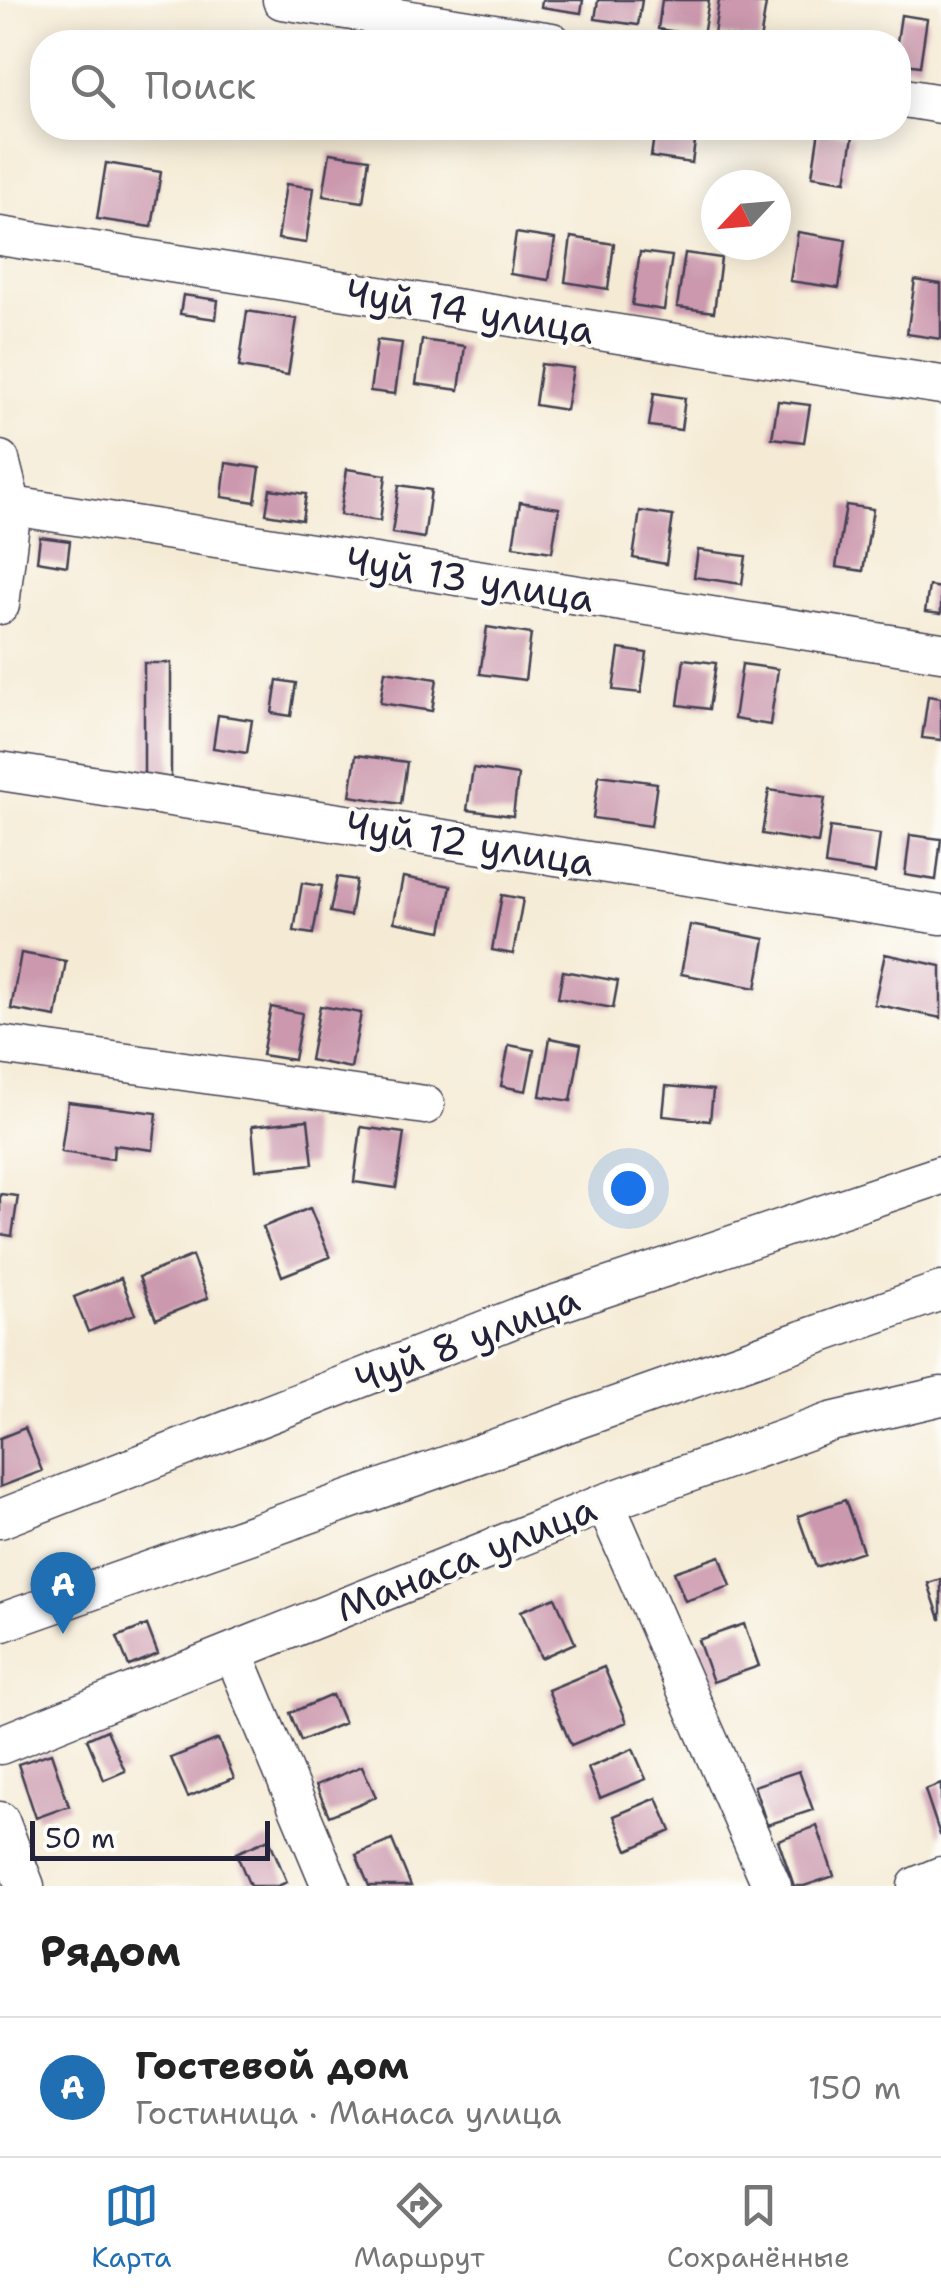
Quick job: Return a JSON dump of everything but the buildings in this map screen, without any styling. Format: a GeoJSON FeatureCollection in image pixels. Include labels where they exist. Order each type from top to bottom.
{"type":"FeatureCollection","features":[{"type":"Feature","properties":{"kind":"street"},"geometry":{"type":"LineString","coordinates":[[282,0],[475,30]]}},
{"type":"Feature","properties":{"kind":"street"},"geometry":{"type":"LineString","coordinates":[[911,99],[941,104]]}},
{"type":"Feature","properties":{"kind":"street","name":"Чуй 14 улица"},"geometry":{"type":"LineString","coordinates":[[0,236],[941,385]]}},
{"type":"Feature","properties":{"kind":"street"},"geometry":{"type":"LineString","coordinates":[[0,460],[6,506],[0,606]]}},
{"type":"Feature","properties":{"kind":"street","name":"Чуй 13 улица"},"geometry":{"type":"LineString","coordinates":[[6,506],[941,652]]}},
{"type":"Feature","properties":{"kind":"street","name":"Чуй 12 улица"},"geometry":{"type":"LineString","coordinates":[[0,770],[941,914]]}},
{"type":"Feature","properties":{"kind":"street"},"geometry":{"type":"LineString","coordinates":[[0,1045],[425,1104]]}},
{"type":"Feature","properties":{"kind":"street","name":"Чуй 8 улица"},"geometry":{"type":"LineString","coordinates":[[0,1520],[523,1315],[941,1175]]}},
{"type":"Feature","properties":{"kind":"street"},"geometry":{"type":"LineString","coordinates":[[0,1623],[941,1291]]}},
{"type":"Feature","properties":{"kind":"street","name":"Манаса улица"},"geometry":{"type":"LineString","coordinates":[[0,1745],[604,1503],[831,1422],[941,1396]]}},
{"type":"Feature","properties":{"kind":"street"},"geometry":{"type":"LineString","coordinates":[[604,1503],[772,1886]]}},
{"type":"Feature","properties":{"kind":"street"},"geometry":{"type":"LineString","coordinates":[[233,1652],[331,1886]]}},
{"type":"Feature","properties":{"kind":"street"},"geometry":{"type":"LineString","coordinates":[[0,1820],[25,1886]]}},
{"type":"Feature","properties":{"kind":"street"},"geometry":{"type":"LineString","coordinates":[[917,1886],[941,1876]]}},
{"type":"Feature","properties":{"kind":"place","name":"Гостевой дом"},"geometry":{"type":"Point","coordinates":[63,1634]}}]}
